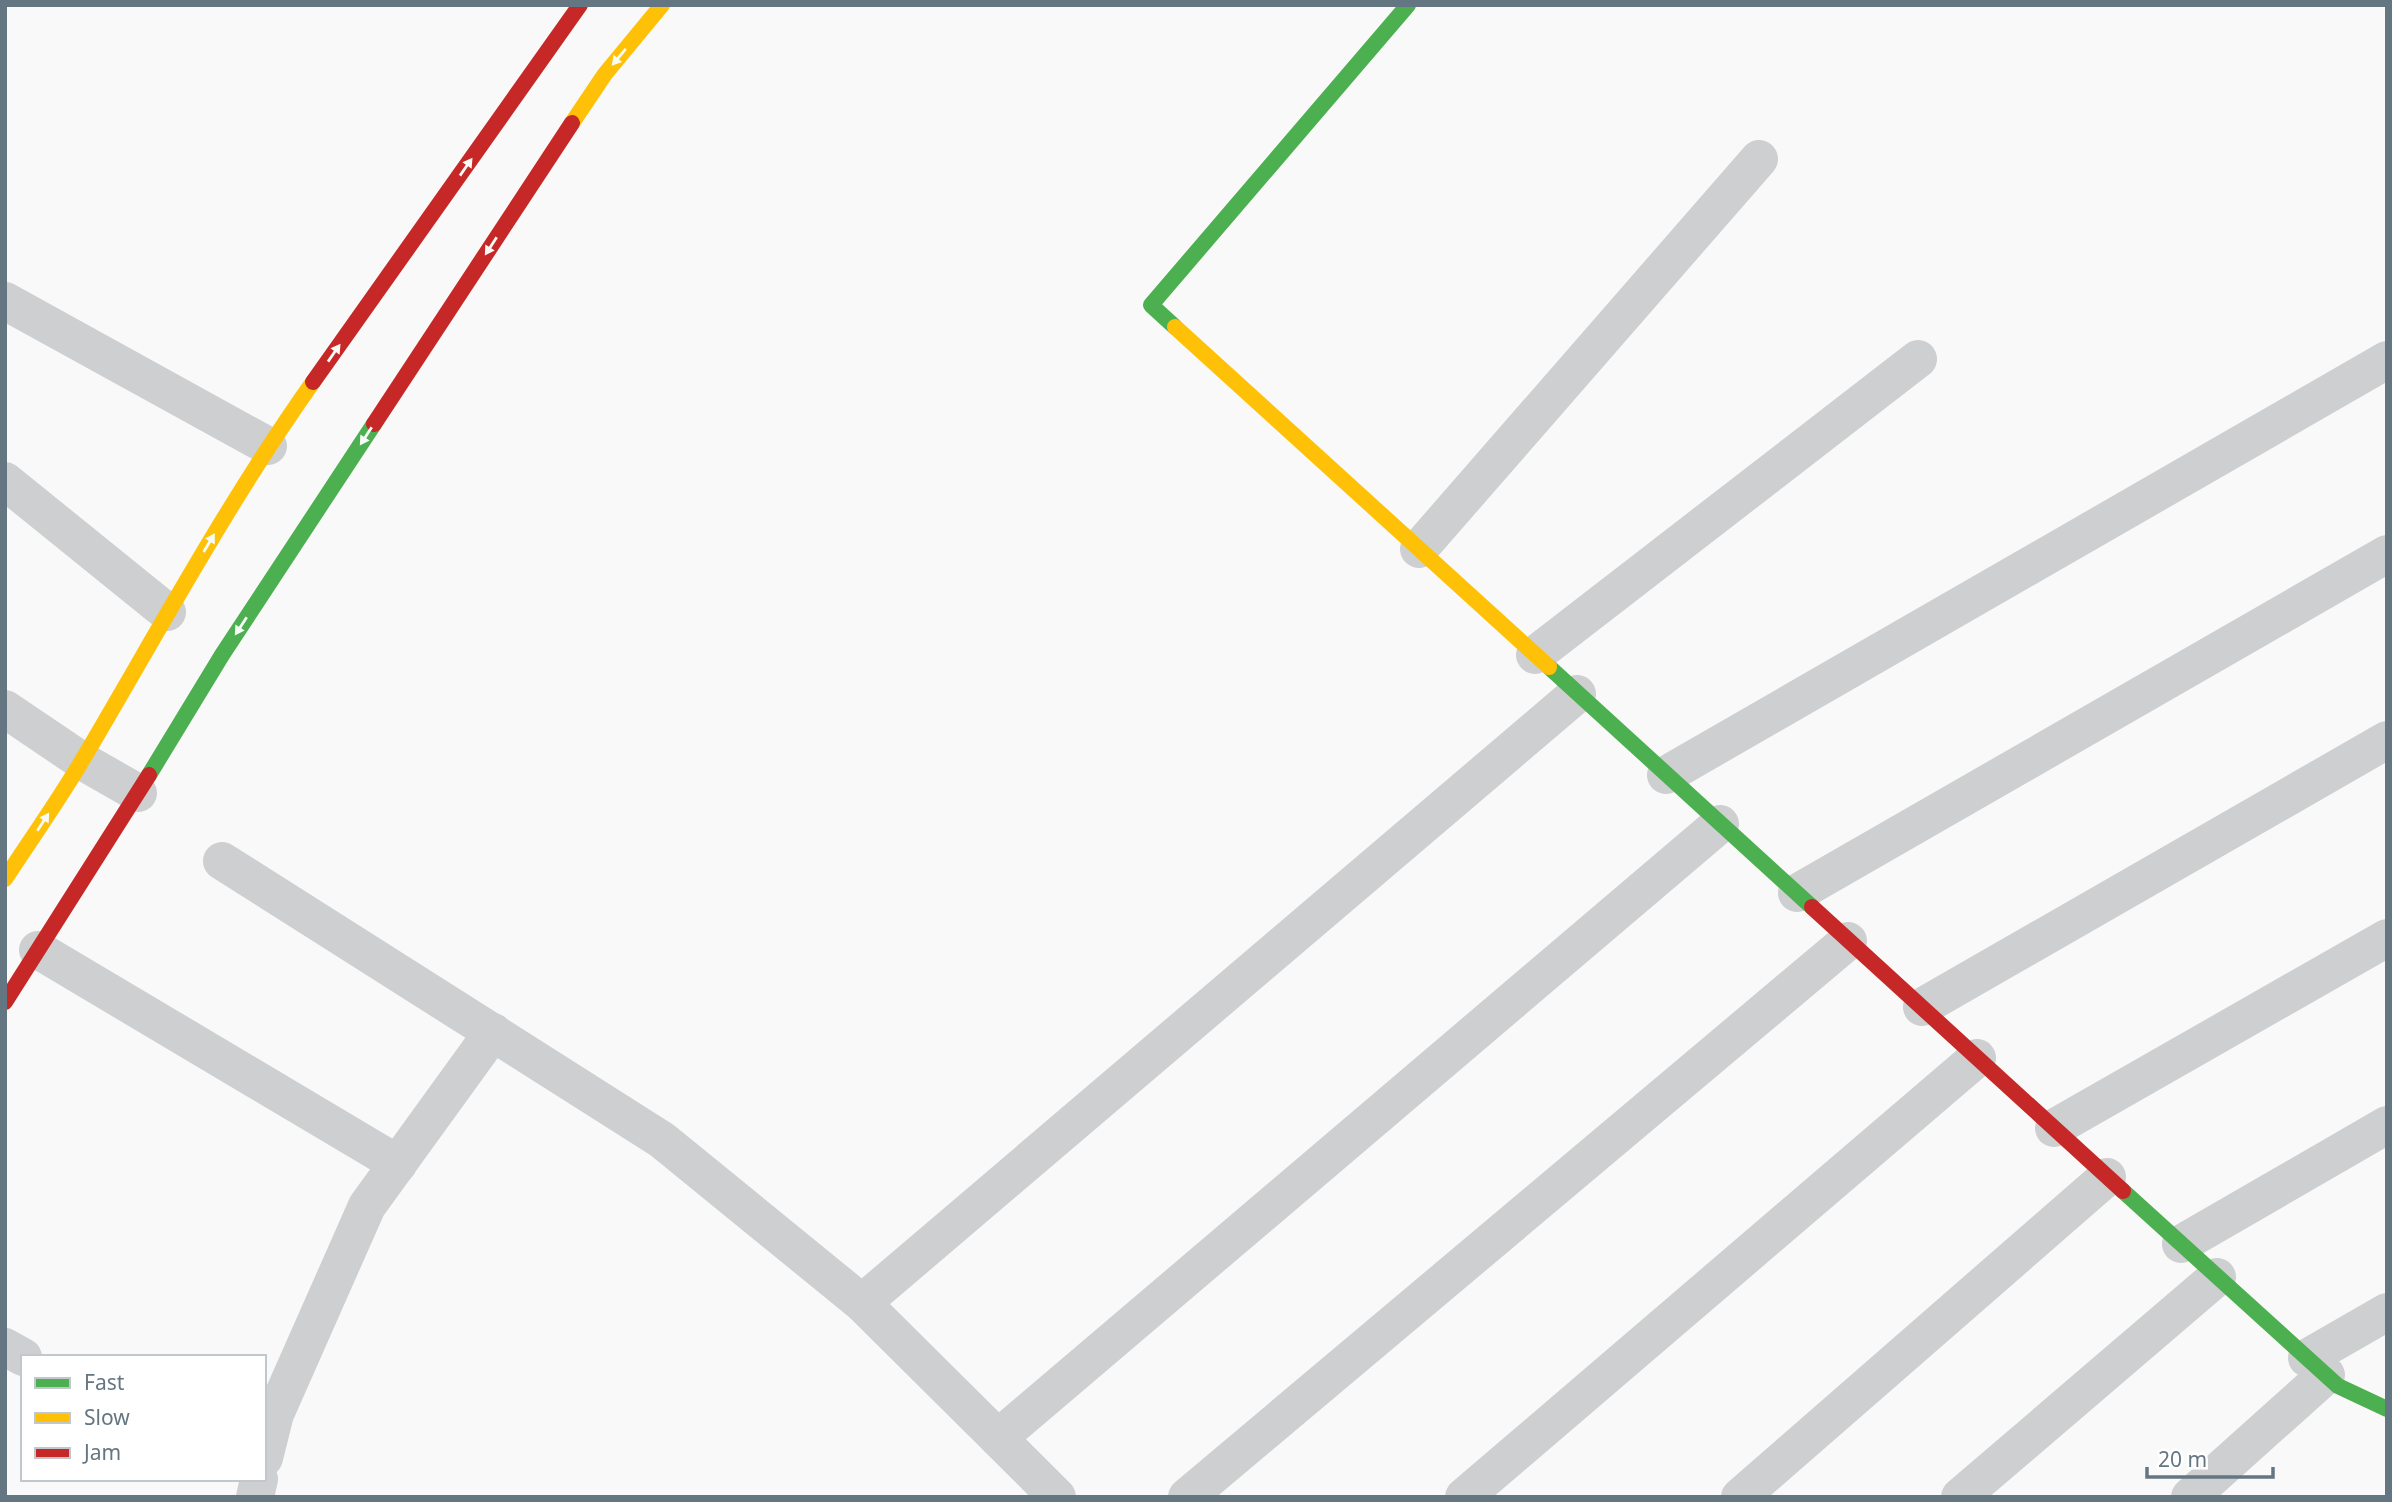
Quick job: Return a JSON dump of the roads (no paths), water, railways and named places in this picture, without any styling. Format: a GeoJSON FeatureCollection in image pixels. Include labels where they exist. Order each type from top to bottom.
{"type":"FeatureCollection","features":[{"type":"Feature","properties":{"kind":"main road"},"geometry":{"type":"LineString","coordinates":[[5,879],[82,761],[167,612],[268,446],[580,5]]}},
{"type":"Feature","properties":{"kind":"main road"},"geometry":{"type":"LineString","coordinates":[[5,1002],[222,655],[597,85],[663,5]]}},
{"type":"Feature","properties":{"kind":"main road"},"geometry":{"type":"LineString","coordinates":[[1408,5],[1151,305],[2316,1367],[2338,1386],[2387,1409]]}},
{"type":"Feature","properties":{"kind":"street"},"geometry":{"type":"LineString","coordinates":[[1419,549],[1759,159]]}},
{"type":"Feature","properties":{"kind":"street"},"geometry":{"type":"LineString","coordinates":[[5,301],[268,446]]}},
{"type":"Feature","properties":{"kind":"street"},"geometry":{"type":"LineString","coordinates":[[1535,655],[1918,359]]}},
{"type":"Feature","properties":{"kind":"street"},"geometry":{"type":"LineString","coordinates":[[1666,775],[2387,360]]}},
{"type":"Feature","properties":{"kind":"street"},"geometry":{"type":"LineString","coordinates":[[5,481],[167,612]]}},
{"type":"Feature","properties":{"kind":"street"},"geometry":{"type":"LineString","coordinates":[[1797,893],[2387,554]]}},
{"type":"Feature","properties":{"kind":"street"},"geometry":{"type":"LineString","coordinates":[[862,1303],[1577,694]]}},
{"type":"Feature","properties":{"kind":"street"},"geometry":{"type":"LineString","coordinates":[[5,709],[82,761],[138,793]]}},
{"type":"Feature","properties":{"kind":"street"},"geometry":{"type":"LineString","coordinates":[[1922,1007],[2387,740]]}},
{"type":"Feature","properties":{"kind":"street"},"geometry":{"type":"LineString","coordinates":[[998,1438],[1720,824]]}},
{"type":"Feature","properties":{"kind":"street"},"geometry":{"type":"LineString","coordinates":[[222,861],[662,1140],[862,1303],[1057,1497]]}},
{"type":"Feature","properties":{"kind":"street"},"geometry":{"type":"LineString","coordinates":[[2054,1128],[2387,938]]}},
{"type":"Feature","properties":{"kind":"street"},"geometry":{"type":"LineString","coordinates":[[1187,1497],[1848,941]]}},
{"type":"Feature","properties":{"kind":"street"},"geometry":{"type":"LineString","coordinates":[[38,950],[397,1164]]}},
{"type":"Feature","properties":{"kind":"street"},"geometry":{"type":"LineString","coordinates":[[266,1444],[275,1414],[368,1206],[494,1032]]}},
{"type":"Feature","properties":{"kind":"street"},"geometry":{"type":"LineString","coordinates":[[1464,1497],[1977,1058]]}},
{"type":"Feature","properties":{"kind":"street"},"geometry":{"type":"LineString","coordinates":[[2181,1244],[2387,1125]]}},
{"type":"Feature","properties":{"kind":"street"},"geometry":{"type":"LineString","coordinates":[[1740,1497],[2107,1177]]}},
{"type":"Feature","properties":{"kind":"street"},"geometry":{"type":"LineString","coordinates":[[1959,1497],[2217,1277]]}},
{"type":"Feature","properties":{"kind":"street"},"geometry":{"type":"LineString","coordinates":[[2190,1497],[2316,1367],[2387,1312]]}},
{"type":"Feature","properties":{"kind":"street"},"geometry":{"type":"LineString","coordinates":[[5,1347],[21,1356]]}}]}
